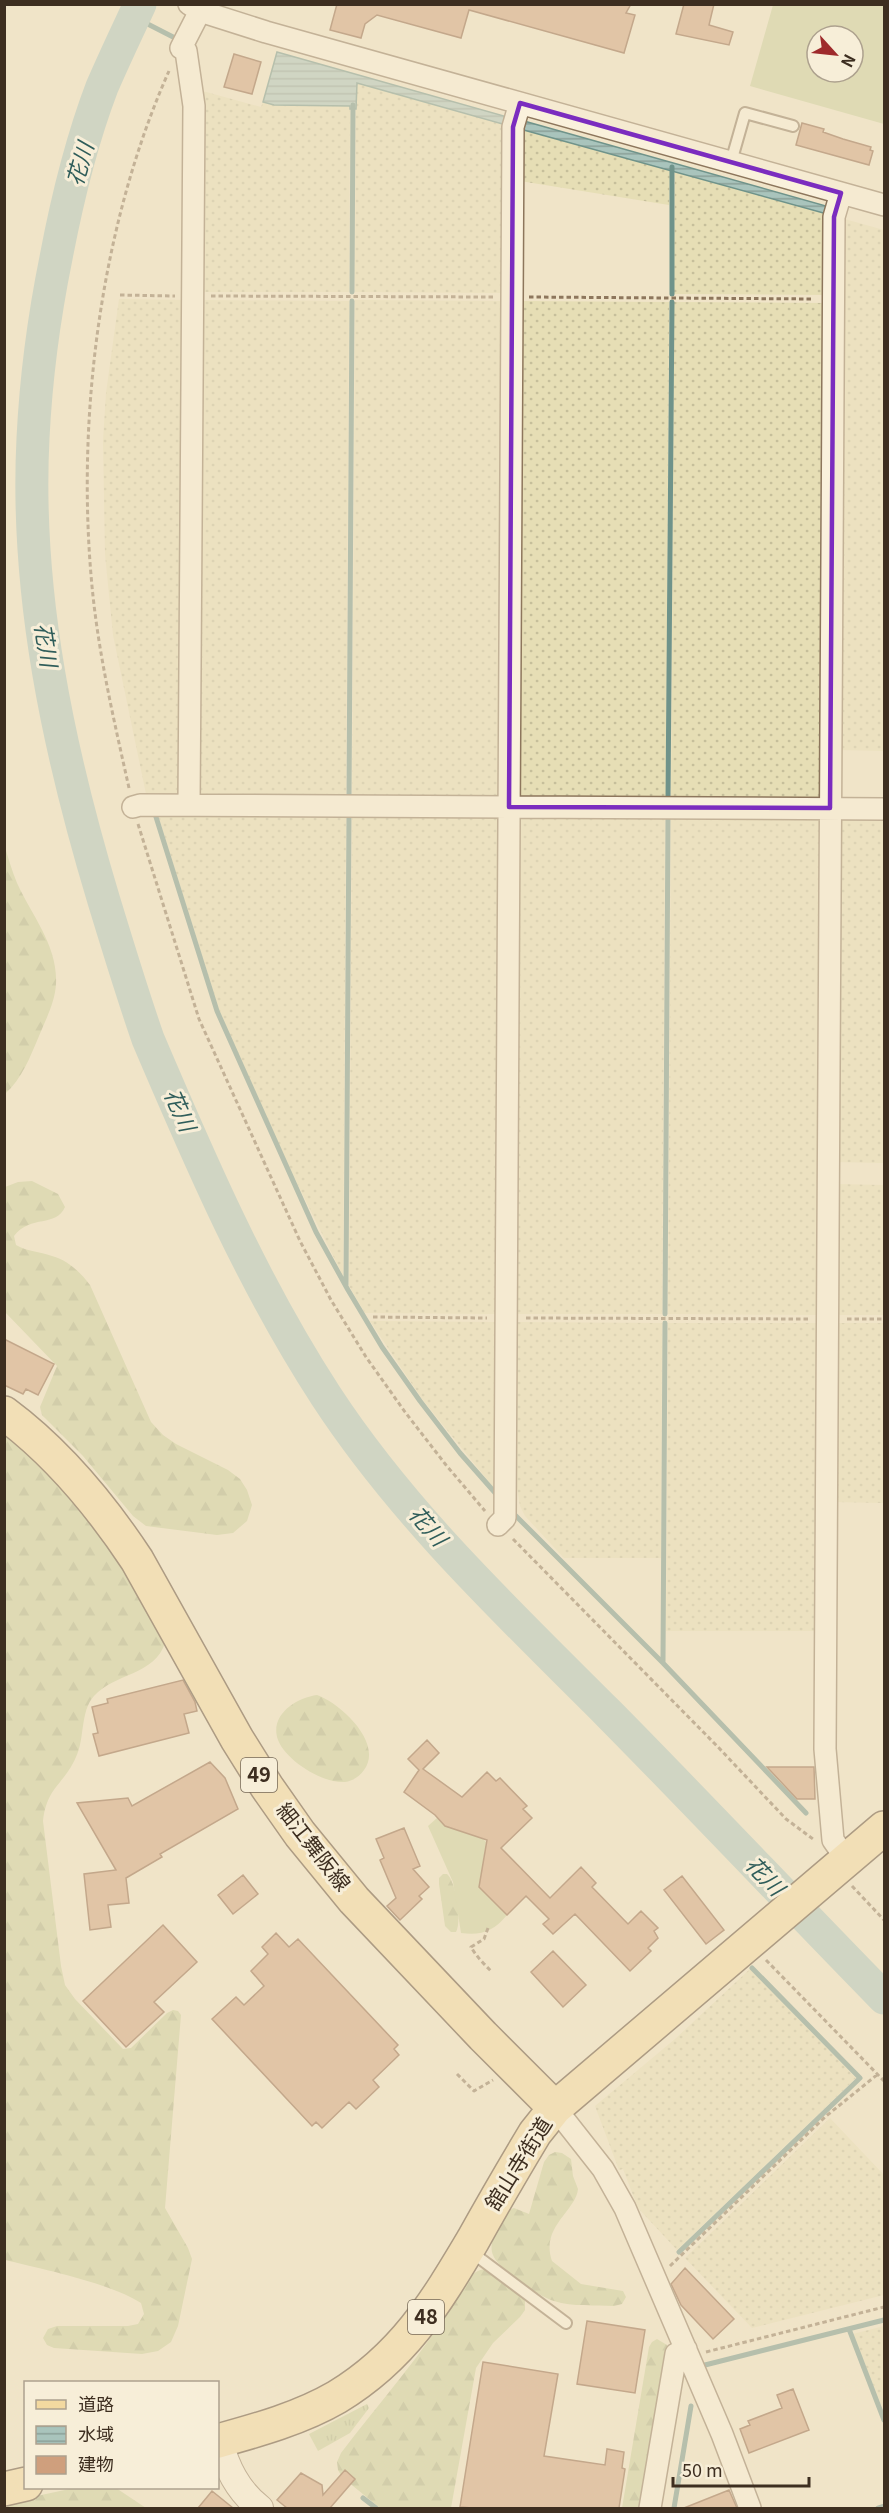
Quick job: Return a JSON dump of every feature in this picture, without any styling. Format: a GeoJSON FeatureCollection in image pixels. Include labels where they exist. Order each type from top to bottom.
{"type":"FeatureCollection","features":[{"type":"Feature","properties":{"kind":"main road","name":"細江舞阪線"},"geometry":{"type":"LineString","coordinates":[[4,1413],[68,1470],[116,1528],[137,1560],[252,1763],[317,1857],[354,1900],[555,2108]]}},
{"type":"Feature","properties":{"kind":"main road","name":"舘山寺街道"},"geometry":{"type":"LineString","coordinates":[[219,2441],[267,2427],[313,2409],[357,2384],[377,2369],[413,2333],[428,2313],[535,2133],[555,2108],[752,1942],[838,1860],[885,1828]]}},
{"type":"Feature","properties":{"kind":"main road"},"geometry":{"type":"LineString","coordinates":[[4,2489],[24,2484]]}},
{"type":"Feature","properties":{"kind":"street"},"geometry":{"type":"LineString","coordinates":[[189,805],[194,106],[186,51],[181,48],[194,8],[266,32],[885,205]]}},
{"type":"Feature","properties":{"kind":"street"},"geometry":{"type":"LineString","coordinates":[[498,1525],[505,1518],[513,127],[520,103]]}},
{"type":"Feature","properties":{"kind":"street"},"geometry":{"type":"LineString","coordinates":[[838,1860],[825,1749],[834,217],[841,193]]}},
{"type":"Feature","properties":{"kind":"street"},"geometry":{"type":"LineString","coordinates":[[133,807],[189,805],[885,809]]}},
{"type":"Feature","properties":{"kind":"street"},"geometry":{"type":"LineString","coordinates":[[555,2108],[590,2150],[615,2188],[687,2353],[750,2508]]}},
{"type":"Feature","properties":{"kind":"street"},"geometry":{"type":"LineString","coordinates":[[650,2508],[676,2354],[687,2353]]}},
{"type":"Feature","properties":{"kind":"street"},"geometry":{"type":"LineString","coordinates":[[219,2444],[231,2475],[241,2490],[260,2508]]}},
{"type":"Feature","properties":{"kind":"lane"},"geometry":{"type":"LineString","coordinates":[[731,162],[745,113],[793,126]]}},
{"type":"Feature","properties":{"kind":"lane"},"geometry":{"type":"LineString","coordinates":[[467,2249],[566,2323]]}},
{"type":"Feature","properties":{"kind":"path"},"geometry":{"type":"LineString","coordinates":[[181,48],[153,108],[125,197],[104,294],[89,431],[87,498],[93,596],[105,678],[133,807],[199,1019],[300,1240],[331,1300],[398,1403],[446,1466],[498,1525],[706,1734],[786,1819],[838,1860],[885,1920]]}},
{"type":"Feature","properties":{"kind":"path"},"geometry":{"type":"LineString","coordinates":[[120,295],[834,299]]}},
{"type":"Feature","properties":{"kind":"path"},"geometry":{"type":"LineString","coordinates":[[374,1317],[885,1319]]}},
{"type":"Feature","properties":{"kind":"path"},"geometry":{"type":"LineString","coordinates":[[488,1928],[484,1939],[471,1947],[481,1958],[484,1966],[492,1972]]}},
{"type":"Feature","properties":{"kind":"path"},"geometry":{"type":"LineString","coordinates":[[752,1942],[885,2081]]}},
{"type":"Feature","properties":{"kind":"path"},"geometry":{"type":"LineString","coordinates":[[457,2074],[475,2090]]}},
{"type":"Feature","properties":{"kind":"path"},"geometry":{"type":"LineString","coordinates":[[656,2280],[825,2117],[878,2074]]}},
{"type":"Feature","properties":{"kind":"path"},"geometry":{"type":"LineString","coordinates":[[687,2353],[885,2307]]}},
{"type":"Feature","properties":{"kind":"highlighted area"},"geometry":{"type":"Polygon","coordinates":[[[520,103],[841,193],[834,217],[830,808],[509,807],[513,127],[520,103]]]}},
{"type":"Feature","properties":{"kind":"shaded area"},"geometry":{"type":"Polygon","coordinates":[[[356,83],[506,125],[505,293],[355,292],[356,83]]]}},
{"type":"Feature","properties":{"kind":"shaded area"},"geometry":{"type":"Polygon","coordinates":[[[199,90],[261,107],[263,102],[274,105],[350,106],[349,292],[198,292],[199,90]]]}},
{"type":"Feature","properties":{"kind":"shaded area"},"geometry":{"type":"Polygon","coordinates":[[[520,129],[670,170],[669,205],[520,181],[520,129]]]}},
{"type":"Feature","properties":{"kind":"shaded area"},"geometry":{"type":"Polygon","coordinates":[[[675,172],[827,214],[827,295],[674,294],[675,172]]]}},
{"type":"Feature","properties":{"kind":"shaded area"},"geometry":{"type":"Polygon","coordinates":[[[841,218],[884,230],[884,751],[837,750],[841,218]]]}},
{"type":"Feature","properties":{"kind":"shaded area"},"geometry":{"type":"Polygon","coordinates":[[[119,299],[187,300],[184,798],[146,794],[113,635],[105,554],[103,441],[106,393],[119,299]]]}},
{"type":"Feature","properties":{"kind":"shaded area"},"geometry":{"type":"Polygon","coordinates":[[[198,300],[349,301],[346,799],[195,798],[198,300]]]}},
{"type":"Feature","properties":{"kind":"shaded area"},"geometry":{"type":"Polygon","coordinates":[[[355,300],[505,301],[502,800],[352,799],[355,300]]]}},
{"type":"Feature","properties":{"kind":"shaded area"},"geometry":{"type":"Polygon","coordinates":[[[519,301],[669,302],[666,801],[516,800],[519,301]]]}},
{"type":"Feature","properties":{"kind":"shaded area"},"geometry":{"type":"Polygon","coordinates":[[[674,302],[827,303],[823,801],[671,801],[674,302]]]}},
{"type":"Feature","properties":{"kind":"shaded area"},"geometry":{"type":"Polygon","coordinates":[[[346,813],[343,1276],[291,1171],[219,1010],[158,815],[346,813]]]}},
{"type":"Feature","properties":{"kind":"shaded area"},"geometry":{"type":"Polygon","coordinates":[[[352,813],[502,814],[499,1314],[365,1313],[349,1286],[352,813]]]}},
{"type":"Feature","properties":{"kind":"shaded area"},"geometry":{"type":"Polygon","coordinates":[[[516,814],[665,815],[662,1314],[513,1314],[516,814]]]}},
{"type":"Feature","properties":{"kind":"shaded area"},"geometry":{"type":"Polygon","coordinates":[[[671,815],[823,815],[820,1315],[668,1314],[671,815]]]}},
{"type":"Feature","properties":{"kind":"shaded area"},"geometry":{"type":"Polygon","coordinates":[[[836,815],[884,816],[884,1163],[835,1162],[836,815]]]}},
{"type":"Feature","properties":{"kind":"shaded area"},"geometry":{"type":"Polygon","coordinates":[[[835,1184],[884,1185],[884,1315],[834,1315],[835,1184]]]}},
{"type":"Feature","properties":{"kind":"shaded area"},"geometry":{"type":"Polygon","coordinates":[[[370,1321],[499,1322],[498,1493],[422,1399],[370,1321]]]}},
{"type":"Feature","properties":{"kind":"shaded area"},"geometry":{"type":"Polygon","coordinates":[[[513,1322],[662,1323],[661,1558],[564,1558],[525,1516],[520,1506],[512,1458],[513,1322]]]}},
{"type":"Feature","properties":{"kind":"shaded area"},"geometry":{"type":"Polygon","coordinates":[[[668,1323],[820,1323],[819,1631],[666,1631],[668,1323]]]}},
{"type":"Feature","properties":{"kind":"shaded area"},"geometry":{"type":"Polygon","coordinates":[[[834,1323],[884,1323],[884,1503],[833,1502],[834,1323]]]}},
{"type":"Feature","properties":{"kind":"shaded area"},"geometry":{"type":"Polygon","coordinates":[[[750,1969],[856,2078],[677,2250],[638,2208],[623,2169],[619,2170],[595,2106],[675,2039],[750,1969]]]}},
{"type":"Feature","properties":{"kind":"shaded area"},"geometry":{"type":"Polygon","coordinates":[[[830,2118],[884,2175],[884,2295],[752,2328],[685,2258],[830,2118]]]}},
{"type":"Feature","properties":{"kind":"shaded area"},"geometry":{"type":"Polygon","coordinates":[[[884,2326],[884,2412],[853,2334],[884,2326]]]}},
{"type":"Feature","properties":{"kind":"green space"},"geometry":{"type":"Polygon","coordinates":[[[773,5],[884,5],[884,124],[750,86],[773,5]]]}},
{"type":"Feature","properties":{"kind":"green space"},"geometry":{"type":"Polygon","coordinates":[[[4,844],[17,883],[43,932],[56,970],[56,984],[50,1010],[21,1075],[5,1094],[4,844]]]}},
{"type":"Feature","properties":{"kind":"green space"},"geometry":{"type":"Polygon","coordinates":[[[32,1181],[58,1194],[65,1207],[56,1217],[21,1229],[14,1236],[16,1245],[58,1258],[82,1276],[90,1285],[151,1422],[163,1435],[176,1444],[228,1470],[240,1479],[252,1505],[247,1521],[233,1533],[217,1535],[146,1526],[133,1516],[83,1456],[42,1415],[40,1407],[57,1366],[4,1311],[5,1187],[18,1182],[32,1181]]]}},
{"type":"Feature","properties":{"kind":"green space"},"geometry":{"type":"Polygon","coordinates":[[[5,1428],[33,1453],[106,1535],[165,1643],[153,1662],[103,1688],[94,1696],[87,1709],[79,1750],[48,1800],[43,1821],[65,1985],[75,1999],[123,2049],[131,2048],[167,2013],[173,2010],[178,2011],[181,2015],[165,2208],[192,2259],[178,2326],[171,2342],[158,2351],[142,2354],[54,2348],[47,2345],[43,2338],[48,2329],[57,2326],[138,2324],[144,2314],[141,2303],[94,2283],[5,2260],[5,1428]]]}},
{"type":"Feature","properties":{"kind":"green space"},"geometry":{"type":"Polygon","coordinates":[[[317,1695],[337,1706],[357,1725],[364,1737],[369,1759],[364,1770],[351,1781],[336,1782],[307,1770],[289,1756],[278,1740],[277,1723],[286,1709],[301,1700],[317,1695]]]}},
{"type":"Feature","properties":{"kind":"green space"},"geometry":{"type":"Polygon","coordinates":[[[437,1818],[445,1826],[482,1838],[486,1842],[479,1887],[507,1915],[492,1929],[475,1934],[461,1933],[453,1882],[428,1826],[437,1818]]]}},
{"type":"Feature","properties":{"kind":"green space"},"geometry":{"type":"Polygon","coordinates":[[[447,1874],[450,1878],[455,1893],[458,1911],[456,1932],[451,1932],[445,1926],[439,1884],[439,1878],[447,1874]]]}},
{"type":"Feature","properties":{"kind":"green space"},"geometry":{"type":"Polygon","coordinates":[[[555,2152],[562,2153],[571,2159],[573,2176],[578,2189],[576,2197],[554,2229],[550,2249],[552,2261],[581,2284],[623,2291],[626,2297],[622,2304],[584,2305],[554,2301],[520,2282],[496,2261],[493,2255],[492,2241],[501,2222],[514,2208],[529,2214],[544,2162],[549,2155],[555,2152]]]}},
{"type":"Feature","properties":{"kind":"green space"},"geometry":{"type":"Polygon","coordinates":[[[485,2269],[521,2295],[525,2301],[525,2310],[493,2343],[476,2368],[451,2508],[380,2508],[342,2477],[337,2462],[341,2453],[429,2340],[470,2277],[479,2270],[485,2269]]]}},
{"type":"Feature","properties":{"kind":"green space"},"geometry":{"type":"Polygon","coordinates":[[[657,2339],[667,2345],[668,2351],[642,2508],[622,2508],[649,2347],[657,2339]]]}},
{"type":"Feature","properties":{"kind":"green space"},"geometry":{"type":"Polygon","coordinates":[[[367,2404],[369,2408],[350,2433],[318,2451],[309,2434],[367,2404]]]}},
{"type":"Feature","properties":{"kind":"green space"},"geometry":{"type":"Polygon","coordinates":[[[69,2489],[118,2489],[146,2508],[5,2508],[4,2503],[69,2489]]]}},
{"type":"Feature","properties":{"kind":"water"},"geometry":{"type":"Polygon","coordinates":[[[277,52],[504,116],[506,125],[357,83],[356,109],[350,109],[350,106],[274,105],[263,102],[277,52]]]}},
{"type":"Feature","properties":{"kind":"water"},"geometry":{"type":"Polygon","coordinates":[[[524,121],[826,206],[827,214],[520,129],[524,121]]]}},
{"type":"Feature","properties":{"kind":"building"},"geometry":{"type":"Polygon","coordinates":[[[337,4],[631,4],[626,13],[635,15],[624,53],[469,10],[461,38],[377,15],[365,24],[361,38],[330,30],[337,4]]]}},
{"type":"Feature","properties":{"kind":"building"},"geometry":{"type":"Polygon","coordinates":[[[684,4],[714,4],[709,25],[733,32],[729,45],[676,34],[684,4]]]}},
{"type":"Feature","properties":{"kind":"building"},"geometry":{"type":"Polygon","coordinates":[[[234,54],[261,62],[252,94],[224,87],[234,54]]]}},
{"type":"Feature","properties":{"kind":"building"},"geometry":{"type":"Polygon","coordinates":[[[802,123],[871,147],[870,150],[873,151],[869,165],[796,145],[802,123]]]}},
{"type":"Feature","properties":{"kind":"building"},"geometry":{"type":"Polygon","coordinates":[[[4,1339],[54,1364],[38,1395],[26,1389],[23,1394],[4,1385],[4,1339]]]}},
{"type":"Feature","properties":{"kind":"building"},"geometry":{"type":"Polygon","coordinates":[[[183,1680],[195,1702],[197,1711],[184,1714],[189,1733],[99,1756],[93,1734],[98,1733],[92,1707],[108,1703],[107,1699],[183,1680]]]}},
{"type":"Feature","properties":{"kind":"building"},"geometry":{"type":"Polygon","coordinates":[[[427,1740],[439,1753],[423,1769],[462,1797],[487,1772],[496,1781],[500,1778],[527,1806],[523,1809],[532,1818],[501,1848],[550,1898],[581,1867],[596,1883],[592,1887],[628,1924],[641,1911],[658,1928],[654,1931],[658,1938],[648,1948],[651,1951],[630,1971],[575,1914],[553,1934],[543,1924],[549,1919],[526,1896],[507,1915],[479,1887],[487,1840],[445,1826],[435,1815],[404,1792],[419,1770],[408,1759],[427,1740]]]}},
{"type":"Feature","properties":{"kind":"building"},"geometry":{"type":"Polygon","coordinates":[[[210,1762],[225,1778],[238,1809],[160,1854],[162,1857],[126,1878],[129,1903],[108,1905],[111,1927],[90,1930],[84,1874],[116,1870],[77,1803],[128,1798],[132,1806],[210,1762]]]}},
{"type":"Feature","properties":{"kind":"building"},"geometry":{"type":"Polygon","coordinates":[[[767,1767],[814,1767],[815,1799],[797,1799],[767,1767]]]}},
{"type":"Feature","properties":{"kind":"building"},"geometry":{"type":"Polygon","coordinates":[[[404,1828],[420,1866],[413,1869],[429,1887],[419,1896],[422,1899],[400,1920],[387,1906],[396,1898],[380,1860],[384,1858],[376,1839],[404,1828]]]}},
{"type":"Feature","properties":{"kind":"building"},"geometry":{"type":"Polygon","coordinates":[[[243,1875],[258,1894],[233,1914],[218,1895],[243,1875]]]}},
{"type":"Feature","properties":{"kind":"building"},"geometry":{"type":"Polygon","coordinates":[[[682,1876],[724,1930],[706,1944],[664,1890],[682,1876]]]}},
{"type":"Feature","properties":{"kind":"building"},"geometry":{"type":"Polygon","coordinates":[[[163,1925],[197,1962],[154,2002],[164,2012],[126,2047],[83,2001],[163,1925]]]}},
{"type":"Feature","properties":{"kind":"building"},"geometry":{"type":"Polygon","coordinates":[[[276,1933],[289,1947],[298,1939],[398,2045],[394,2049],[399,2055],[373,2080],[379,2087],[356,2109],[349,2102],[322,2128],[316,2122],[312,2126],[212,2019],[236,1997],[244,2005],[264,1986],[251,1971],[268,1954],[262,1947],[276,1933]]]}},
{"type":"Feature","properties":{"kind":"building"},"geometry":{"type":"Polygon","coordinates":[[[553,1951],[586,1985],[563,2007],[531,1972],[553,1951]]]}},
{"type":"Feature","properties":{"kind":"building"},"geometry":{"type":"Polygon","coordinates":[[[685,2268],[734,2319],[713,2339],[681,2305],[671,2284],[685,2268]]]}},
{"type":"Feature","properties":{"kind":"building"},"geometry":{"type":"Polygon","coordinates":[[[587,2321],[645,2330],[635,2393],[577,2384],[587,2321]]]}},
{"type":"Feature","properties":{"kind":"building"},"geometry":{"type":"Polygon","coordinates":[[[483,2362],[558,2374],[544,2456],[605,2465],[607,2449],[624,2452],[622,2468],[625,2469],[619,2508],[460,2507],[483,2362]]]}},
{"type":"Feature","properties":{"kind":"building"},"geometry":{"type":"Polygon","coordinates":[[[793,2389],[809,2430],[749,2453],[740,2429],[750,2425],[748,2421],[782,2408],[777,2395],[793,2389]]]}},
{"type":"Feature","properties":{"kind":"building"},"geometry":{"type":"Polygon","coordinates":[[[345,2470],[355,2479],[330,2508],[287,2508],[277,2500],[301,2473],[322,2485],[323,2495],[345,2470]]]}},
{"type":"Feature","properties":{"kind":"building"},"geometry":{"type":"Polygon","coordinates":[[[729,2490],[737,2508],[684,2508],[729,2490]]]}},
{"type":"Feature","properties":{"kind":"building"},"geometry":{"type":"Polygon","coordinates":[[[212,2491],[233,2508],[198,2508],[212,2491]]]}},
{"type":"Feature","properties":{"kind":"waterway","name":"花川"},"geometry":{"type":"LineString","coordinates":[[140,4],[94,108],[75,171],[65,215],[48,302],[38,370],[34,415],[32,497],[34,556],[40,614],[60,730],[88,845],[148,1039],[187,1130],[251,1266],[326,1396],[388,1481],[494,1599],[642,1747],[884,1998]]}},
{"type":"Feature","properties":{"kind":"waterway"},"geometry":{"type":"LineString","coordinates":[[134,17],[177,39]]}},
{"type":"Feature","properties":{"kind":"waterway"},"geometry":{"type":"LineString","coordinates":[[352,292],[353,105]]}},
{"type":"Feature","properties":{"kind":"waterway"},"geometry":{"type":"LineString","coordinates":[[672,167],[672,294]]}},
{"type":"Feature","properties":{"kind":"waterway"},"geometry":{"type":"LineString","coordinates":[[349,799],[352,301]]}},
{"type":"Feature","properties":{"kind":"waterway"},"geometry":{"type":"LineString","coordinates":[[668,801],[672,302]]}},
{"type":"Feature","properties":{"kind":"waterway"},"geometry":{"type":"LineString","coordinates":[[346,1285],[349,813]]}},
{"type":"Feature","properties":{"kind":"waterway"},"geometry":{"type":"LineString","coordinates":[[665,1314],[668,815]]}},
{"type":"Feature","properties":{"kind":"waterway"},"geometry":{"type":"LineString","coordinates":[[156,817],[217,1011],[316,1232],[382,1347],[460,1453],[497,1495]]}},
{"type":"Feature","properties":{"kind":"waterway"},"geometry":{"type":"LineString","coordinates":[[663,1663],[665,1323]]}},
{"type":"Feature","properties":{"kind":"waterway"},"geometry":{"type":"LineString","coordinates":[[513,1513],[663,1663],[806,1813]]}},
{"type":"Feature","properties":{"kind":"waterway"},"geometry":{"type":"LineString","coordinates":[[679,2252],[860,2078],[752,1968]]}},
{"type":"Feature","properties":{"kind":"waterway"},"geometry":{"type":"LineString","coordinates":[[705,2365],[884,2320]]}},
{"type":"Feature","properties":{"kind":"waterway"},"geometry":{"type":"LineString","coordinates":[[849,2329],[884,2420]]}},
{"type":"Feature","properties":{"kind":"waterway"},"geometry":{"type":"LineString","coordinates":[[674,2508],[691,2406]]}},
{"type":"Feature","properties":{"kind":"waterway"},"geometry":{"type":"LineString","coordinates":[[363,2498],[376,2508]]}},
{"type":"Feature","properties":{"kind":"waterway"},"geometry":{"type":"LineString","coordinates":[[878,2508],[884,2506]]}}]}
